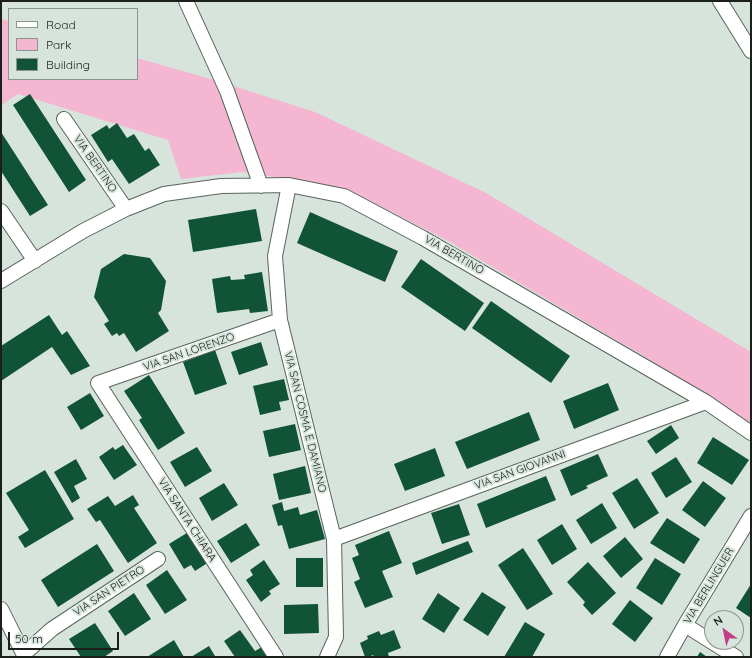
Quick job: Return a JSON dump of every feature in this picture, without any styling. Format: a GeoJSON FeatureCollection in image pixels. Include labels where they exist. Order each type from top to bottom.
{"type":"FeatureCollection","features":[{"type":"Feature","properties":{"kind":"street"},"geometry":{"type":"LineString","coordinates":[[186,1],[228,91],[261,186]]}},
{"type":"Feature","properties":{"kind":"street"},"geometry":{"type":"LineString","coordinates":[[720,1],[751,51]]}},
{"type":"Feature","properties":{"kind":"street","name":"VIA BERTINO"},"geometry":{"type":"LineString","coordinates":[[64,119],[126,209]]}},
{"type":"Feature","properties":{"kind":"street","name":"VIA BERTINO"},"geometry":{"type":"LineString","coordinates":[[1,281],[83,231],[126,209],[164,194],[221,186],[289,186],[344,196],[404,227],[706,402],[751,433]]}},
{"type":"Feature","properties":{"kind":"street","name":"VIA SAN COSMA E DAMIANO"},"geometry":{"type":"LineString","coordinates":[[289,186],[275,256],[280,320],[334,539],[336,637],[327,657]]}},
{"type":"Feature","properties":{"kind":"street"},"geometry":{"type":"LineString","coordinates":[[1,211],[35,260]]}},
{"type":"Feature","properties":{"kind":"street","name":"VIA SAN LORENZO"},"geometry":{"type":"LineString","coordinates":[[98,383],[280,320]]}},
{"type":"Feature","properties":{"kind":"street","name":"VIA SANTA CHIARA"},"geometry":{"type":"LineString","coordinates":[[98,383],[276,657]]}},
{"type":"Feature","properties":{"kind":"street","name":"VIA SAN GIOVANNI"},"geometry":{"type":"LineString","coordinates":[[334,539],[706,402]]}},
{"type":"Feature","properties":{"kind":"street","name":"VIA BERLINGUER"},"geometry":{"type":"LineString","coordinates":[[667,657],[751,516]]}},
{"type":"Feature","properties":{"kind":"street","name":"VIA SAN PIETRO"},"geometry":{"type":"LineString","coordinates":[[25,656],[52,629],[158,559]]}},
{"type":"Feature","properties":{"kind":"street"},"geometry":{"type":"LineString","coordinates":[[1,608],[25,656]]}},
{"type":"Feature","properties":{"kind":"street"},"geometry":{"type":"LineString","coordinates":[[685,625],[704,637]]}},
{"type":"Feature","properties":{"kind":"street"},"geometry":{"type":"LineString","coordinates":[[725,650],[736,657]]}},
{"type":"Feature","properties":{"kind":"green space"},"geometry":{"type":"Polygon","coordinates":[[[1,19],[8,21],[8,80],[138,80],[138,58],[214,80],[315,112],[486,193],[751,352],[751,425],[650,360],[450,242],[345,188],[242,172],[181,179],[168,140],[18,94],[1,105],[1,19]]]}},
{"type":"Feature","properties":{"kind":"building"},"geometry":{"type":"Polygon","coordinates":[[[30,94],[86,180],[69,192],[13,105],[30,94]]]}},
{"type":"Feature","properties":{"kind":"building"},"geometry":{"type":"Polygon","coordinates":[[[117,123],[127,138],[134,134],[145,151],[149,148],[160,165],[129,184],[112,159],[108,162],[91,135],[107,125],[109,129],[117,123]]]}},
{"type":"Feature","properties":{"kind":"building"},"geometry":{"type":"Polygon","coordinates":[[[1,132],[48,205],[30,216],[1,171],[1,132]]]}},
{"type":"Feature","properties":{"kind":"building"},"geometry":{"type":"Polygon","coordinates":[[[256,209],[262,241],[193,252],[188,220],[256,209]]]}},
{"type":"Feature","properties":{"kind":"building"},"geometry":{"type":"Polygon","coordinates":[[[310,212],[398,251],[385,282],[297,243],[310,212]]]}},
{"type":"Feature","properties":{"kind":"building"},"geometry":{"type":"Polygon","coordinates":[[[124,254],[150,258],[166,281],[161,310],[158,313],[169,331],[136,352],[124,333],[119,336],[117,333],[112,336],[104,324],[109,321],[94,297],[101,269],[124,254]]]}},
{"type":"Feature","properties":{"kind":"building"},"geometry":{"type":"Polygon","coordinates":[[[421,259],[484,303],[465,331],[401,287],[421,259]]]}},
{"type":"Feature","properties":{"kind":"building"},"geometry":{"type":"Polygon","coordinates":[[[262,272],[268,311],[250,313],[249,309],[217,313],[212,279],[230,276],[231,280],[245,279],[244,275],[262,272]]]}},
{"type":"Feature","properties":{"kind":"building"},"geometry":{"type":"Polygon","coordinates":[[[491,301],[570,356],[551,383],[472,328],[491,301]]]}},
{"type":"Feature","properties":{"kind":"building"},"geometry":{"type":"Polygon","coordinates":[[[49,315],[62,335],[67,331],[90,366],[71,375],[52,347],[1,381],[1,346],[49,315]]]}},
{"type":"Feature","properties":{"kind":"building"},"geometry":{"type":"Polygon","coordinates":[[[261,342],[268,365],[239,375],[231,352],[261,342]]]}},
{"type":"Feature","properties":{"kind":"building"},"geometry":{"type":"Polygon","coordinates":[[[215,350],[227,384],[195,395],[183,362],[215,350]]]}},
{"type":"Feature","properties":{"kind":"building"},"geometry":{"type":"Polygon","coordinates":[[[149,375],[185,433],[158,450],[139,420],[142,418],[124,391],[149,375]]]}},
{"type":"Feature","properties":{"kind":"building"},"geometry":{"type":"Polygon","coordinates":[[[284,379],[289,400],[279,402],[281,410],[260,415],[253,386],[284,379]]]}},
{"type":"Feature","properties":{"kind":"building"},"geometry":{"type":"Polygon","coordinates":[[[608,383],[619,410],[574,429],[563,401],[608,383]]]}},
{"type":"Feature","properties":{"kind":"building"},"geometry":{"type":"Polygon","coordinates":[[[90,393],[104,416],[81,430],[67,407],[90,393]]]}},
{"type":"Feature","properties":{"kind":"building"},"geometry":{"type":"Polygon","coordinates":[[[529,412],[540,440],[467,469],[455,442],[529,412]]]}},
{"type":"Feature","properties":{"kind":"building"},"geometry":{"type":"Polygon","coordinates":[[[295,424],[301,450],[269,457],[263,431],[295,424]]]}},
{"type":"Feature","properties":{"kind":"building"},"geometry":{"type":"Polygon","coordinates":[[[671,425],[679,438],[656,454],[647,441],[671,425]]]}},
{"type":"Feature","properties":{"kind":"building"},"geometry":{"type":"Polygon","coordinates":[[[713,437],[749,460],[732,485],[697,463],[713,437]]]}},
{"type":"Feature","properties":{"kind":"building"},"geometry":{"type":"Polygon","coordinates":[[[123,445],[137,465],[114,480],[99,457],[113,447],[115,450],[123,445]]]}},
{"type":"Feature","properties":{"kind":"building"},"geometry":{"type":"Polygon","coordinates":[[[197,447],[212,471],[185,487],[170,462],[197,447]]]}},
{"type":"Feature","properties":{"kind":"building"},"geometry":{"type":"Polygon","coordinates":[[[435,448],[445,476],[405,491],[394,464],[435,448]]]}},
{"type":"Feature","properties":{"kind":"building"},"geometry":{"type":"Polygon","coordinates":[[[598,454],[608,476],[586,486],[588,488],[571,496],[560,470],[598,454]]]}},
{"type":"Feature","properties":{"kind":"building"},"geometry":{"type":"Polygon","coordinates":[[[676,457],[692,482],[666,498],[651,473],[676,457]]]}},
{"type":"Feature","properties":{"kind":"building"},"geometry":{"type":"Polygon","coordinates":[[[76,459],[87,479],[74,486],[80,498],[72,503],[54,472],[76,459]]]}},
{"type":"Feature","properties":{"kind":"building"},"geometry":{"type":"Polygon","coordinates":[[[305,466],[311,493],[279,500],[273,474],[305,466]]]}},
{"type":"Feature","properties":{"kind":"building"},"geometry":{"type":"Polygon","coordinates":[[[45,470],[74,519],[25,548],[18,537],[29,530],[6,493],[45,470]]]}},
{"type":"Feature","properties":{"kind":"building"},"geometry":{"type":"Polygon","coordinates":[[[546,476],[556,500],[486,528],[477,504],[546,476]]]}},
{"type":"Feature","properties":{"kind":"building"},"geometry":{"type":"Polygon","coordinates":[[[637,478],[659,513],[634,529],[612,493],[637,478]]]}},
{"type":"Feature","properties":{"kind":"building"},"geometry":{"type":"Polygon","coordinates":[[[703,481],[726,498],[705,527],[682,510],[703,481]]]}},
{"type":"Feature","properties":{"kind":"building"},"geometry":{"type":"Polygon","coordinates":[[[224,483],[238,505],[212,521],[199,498],[224,483]]]}},
{"type":"Feature","properties":{"kind":"building"},"geometry":{"type":"Polygon","coordinates":[[[133,495],[139,505],[134,508],[157,543],[128,563],[100,520],[96,522],[87,509],[108,496],[115,506],[133,495]]]}},
{"type":"Feature","properties":{"kind":"building"},"geometry":{"type":"Polygon","coordinates":[[[282,502],[284,511],[298,507],[300,515],[317,510],[325,539],[289,549],[282,525],[278,526],[272,505],[282,502]]]}},
{"type":"Feature","properties":{"kind":"building"},"geometry":{"type":"Polygon","coordinates":[[[602,503],[617,528],[591,544],[576,520],[602,503]]]}},
{"type":"Feature","properties":{"kind":"building"},"geometry":{"type":"Polygon","coordinates":[[[459,504],[470,535],[442,544],[431,513],[459,504]]]}},
{"type":"Feature","properties":{"kind":"building"},"geometry":{"type":"Polygon","coordinates":[[[667,518],[700,539],[684,564],[650,543],[667,518]]]}},
{"type":"Feature","properties":{"kind":"building"},"geometry":{"type":"Polygon","coordinates":[[[246,523],[260,545],[231,563],[217,541],[246,523]]]}},
{"type":"Feature","properties":{"kind":"building"},"geometry":{"type":"Polygon","coordinates":[[[562,524],[577,549],[552,565],[537,540],[562,524]]]}},
{"type":"Feature","properties":{"kind":"building"},"geometry":{"type":"Polygon","coordinates":[[[190,531],[209,562],[195,571],[191,565],[184,569],[169,544],[190,531]]]}},
{"type":"Feature","properties":{"kind":"building"},"geometry":{"type":"Polygon","coordinates":[[[389,531],[402,563],[382,571],[393,597],[365,608],[354,582],[360,579],[352,558],[359,555],[355,545],[389,531]]]}},
{"type":"Feature","properties":{"kind":"building"},"geometry":{"type":"Polygon","coordinates":[[[625,537],[643,559],[621,578],[603,556],[625,537]]]}},
{"type":"Feature","properties":{"kind":"building"},"geometry":{"type":"Polygon","coordinates":[[[468,541],[473,552],[416,575],[412,563],[468,541]]]}},
{"type":"Feature","properties":{"kind":"building"},"geometry":{"type":"Polygon","coordinates":[[[97,544],[114,571],[58,607],[41,580],[97,544]]]}},
{"type":"Feature","properties":{"kind":"building"},"geometry":{"type":"Polygon","coordinates":[[[523,548],[553,594],[527,610],[498,565],[523,548]]]}},
{"type":"Feature","properties":{"kind":"building"},"geometry":{"type":"Polygon","coordinates":[[[296,558],[323,558],[323,587],[296,587],[296,558]]]}},
{"type":"Feature","properties":{"kind":"building"},"geometry":{"type":"Polygon","coordinates":[[[655,558],[681,574],[662,605],[636,588],[655,558]]]}},
{"type":"Feature","properties":{"kind":"building"},"geometry":{"type":"Polygon","coordinates":[[[264,560],[280,584],[269,591],[271,594],[261,602],[246,580],[253,575],[250,570],[264,560]]]}},
{"type":"Feature","properties":{"kind":"building"},"geometry":{"type":"Polygon","coordinates":[[[588,562],[616,593],[592,615],[583,605],[585,602],[567,582],[588,562]]]}},
{"type":"Feature","properties":{"kind":"building"},"geometry":{"type":"Polygon","coordinates":[[[167,570],[187,600],[165,614],[146,585],[167,570]]]}},
{"type":"Feature","properties":{"kind":"building"},"geometry":{"type":"Polygon","coordinates":[[[751,584],[751,618],[744,613],[744,610],[739,610],[736,608],[751,584]]]}},
{"type":"Feature","properties":{"kind":"building"},"geometry":{"type":"Polygon","coordinates":[[[482,592],[506,607],[488,636],[463,620],[482,592]]]}},
{"type":"Feature","properties":{"kind":"building"},"geometry":{"type":"Polygon","coordinates":[[[134,593],[151,619],[125,636],[108,611],[134,593]]]}},
{"type":"Feature","properties":{"kind":"building"},"geometry":{"type":"Polygon","coordinates":[[[438,593],[460,608],[444,633],[422,619],[438,593]]]}},
{"type":"Feature","properties":{"kind":"building"},"geometry":{"type":"Polygon","coordinates":[[[630,600],[653,618],[635,642],[612,624],[630,600]]]}},
{"type":"Feature","properties":{"kind":"building"},"geometry":{"type":"Polygon","coordinates":[[[318,604],[319,633],[284,634],[284,605],[318,604]]]}},
{"type":"Feature","properties":{"kind":"building"},"geometry":{"type":"Polygon","coordinates":[[[525,622],[545,634],[532,657],[504,657],[525,622]]]}},
{"type":"Feature","properties":{"kind":"building"},"geometry":{"type":"Polygon","coordinates":[[[95,623],[113,651],[104,657],[81,657],[69,639],[95,623]]]}},
{"type":"Feature","properties":{"kind":"building"},"geometry":{"type":"Polygon","coordinates":[[[240,630],[255,651],[262,647],[269,657],[235,657],[224,641],[240,630]]]}},
{"type":"Feature","properties":{"kind":"building"},"geometry":{"type":"Polygon","coordinates":[[[394,630],[401,648],[388,653],[389,657],[374,657],[373,655],[365,657],[360,643],[368,639],[367,636],[379,631],[381,635],[394,630]]]}},
{"type":"Feature","properties":{"kind":"building"},"geometry":{"type":"Polygon","coordinates":[[[174,640],[184,657],[147,657],[174,640]]]}},
{"type":"Feature","properties":{"kind":"building"},"geometry":{"type":"Polygon","coordinates":[[[209,646],[215,656],[191,657],[209,646]]]}},
{"type":"Feature","properties":{"kind":"building"},"geometry":{"type":"Polygon","coordinates":[[[700,652],[707,657],[697,657],[700,652]]]}}]}
